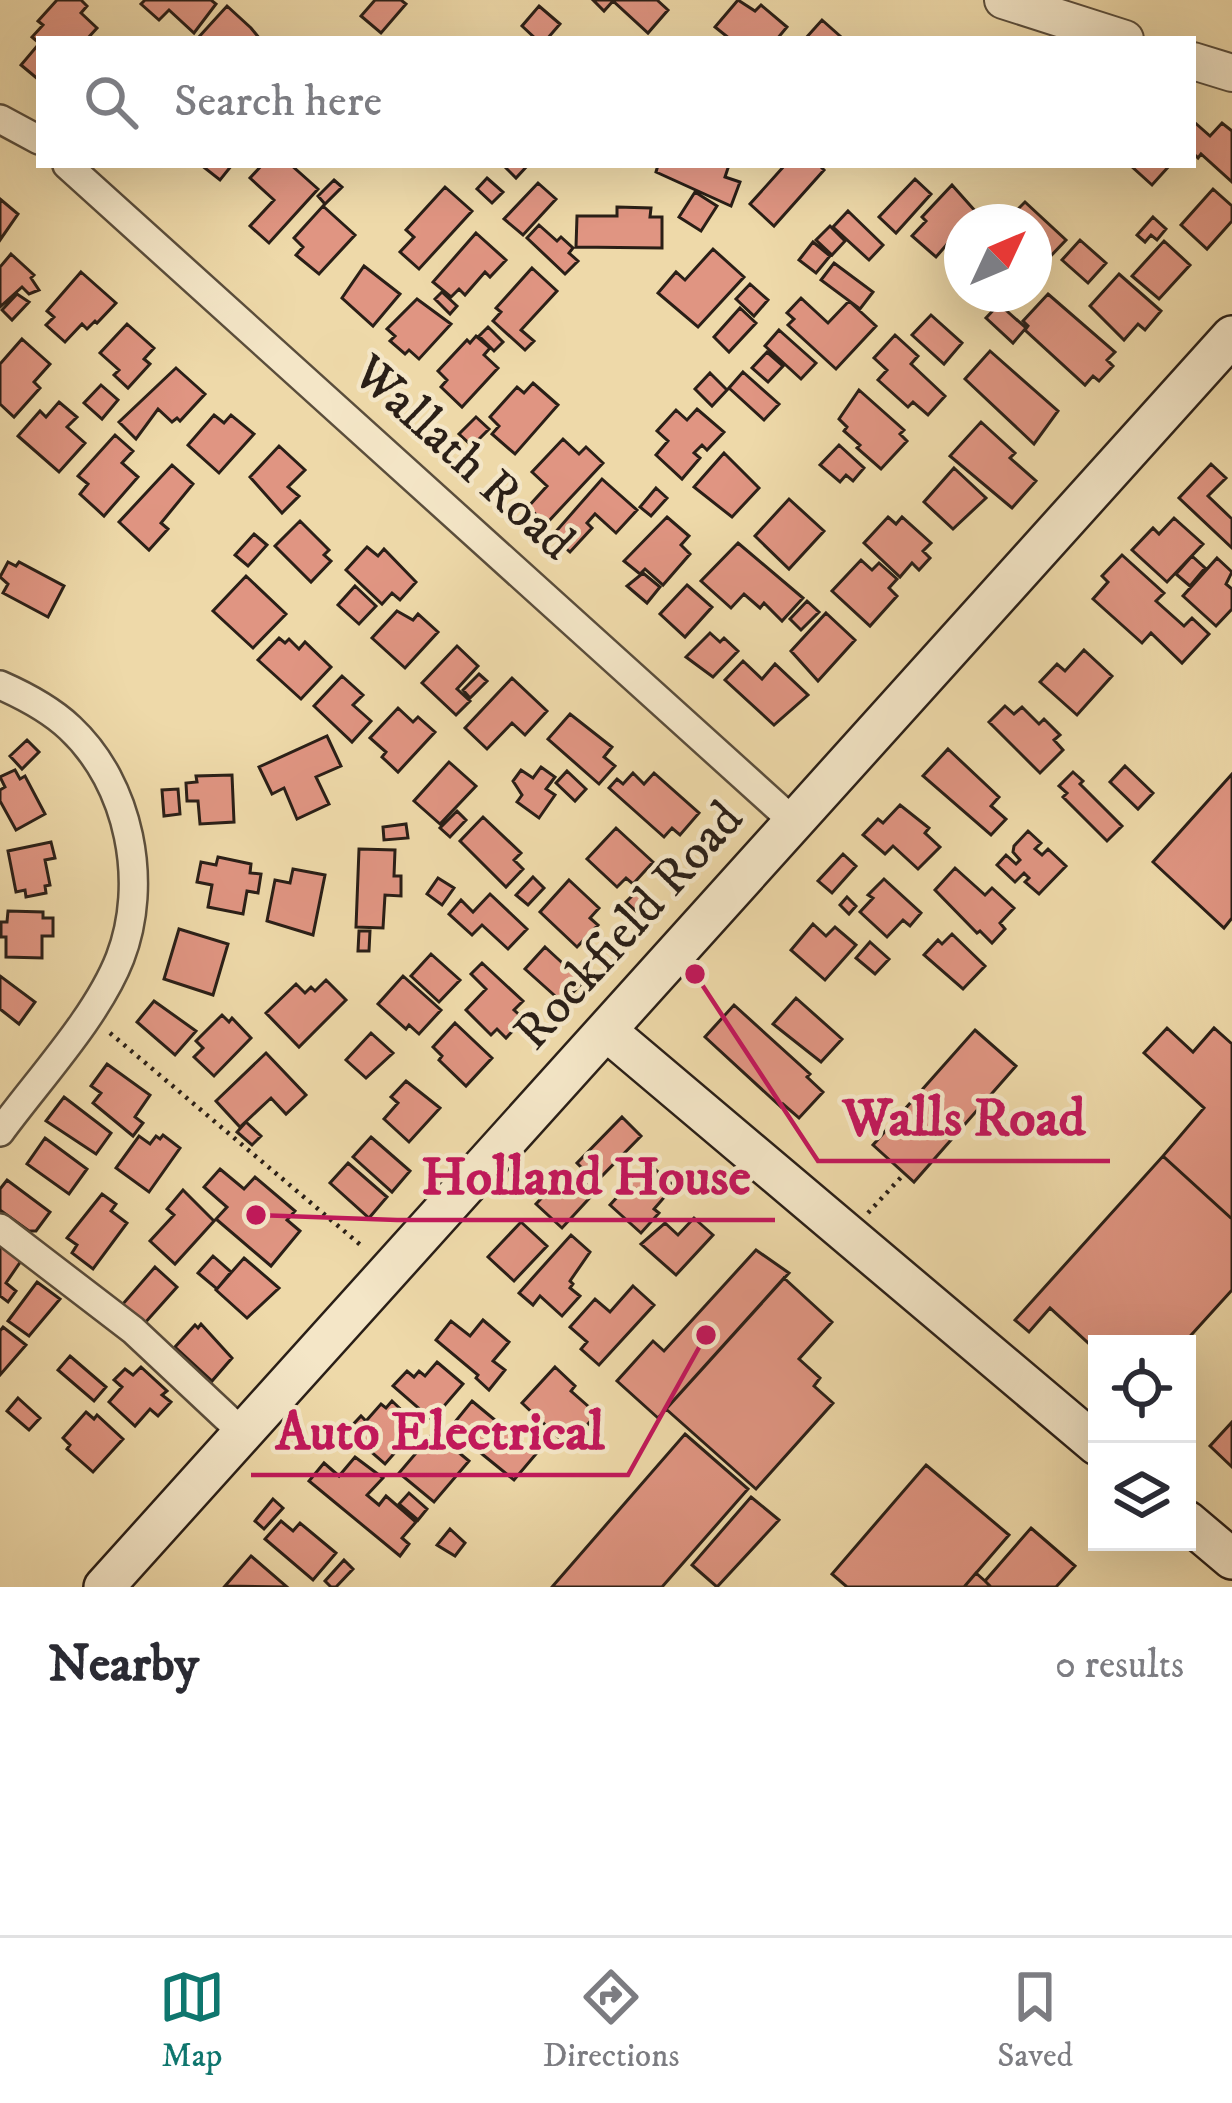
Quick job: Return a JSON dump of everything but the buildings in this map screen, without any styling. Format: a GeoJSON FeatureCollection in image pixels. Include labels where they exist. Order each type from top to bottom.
{"type":"FeatureCollection","features":[{"type":"Feature","properties":{"kind":"main road","name":"Rockfield Road"},"geometry":{"type":"LineString","coordinates":[[104,1587],[1232,336]]}},
{"type":"Feature","properties":{"kind":"main road"},"geometry":{"type":"LineString","coordinates":[[608,1032],[1095,1443]]}},
{"type":"Feature","properties":{"kind":"main road"},"geometry":{"type":"LineString","coordinates":[[1196,1529],[1232,1559]]}},
{"type":"Feature","properties":{"kind":"street"},"geometry":{"type":"LineString","coordinates":[[1003,0],[1072,10],[1120,36]]}},
{"type":"Feature","properties":{"kind":"street"},"geometry":{"type":"LineString","coordinates":[[1196,62],[1232,73]]}},
{"type":"Feature","properties":{"kind":"street"},"geometry":{"type":"LineString","coordinates":[[0,119],[36,138]]}},
{"type":"Feature","properties":{"kind":"street","name":"Wallath Road"},"geometry":{"type":"LineString","coordinates":[[70,168],[794,822]]}},
{"type":"Feature","properties":{"kind":"street"},"geometry":{"type":"LineString","coordinates":[[0,685],[51,712],[74,731],[121,807],[131,850],[130,927],[118,962],[87,1014],[0,1132]]}},
{"type":"Feature","properties":{"kind":"street"},"geometry":{"type":"LineString","coordinates":[[0,1228],[133,1330],[244,1433]]}},
{"type":"Feature","properties":{"kind":"path"},"geometry":{"type":"LineString","coordinates":[[87,1014],[363,1247]]}},
{"type":"Feature","properties":{"kind":"path"},"geometry":{"type":"LineString","coordinates":[[883,1197],[904,1173]]}},
{"type":"Feature","properties":{"kind":"place","name":"Walls Road"},"geometry":{"type":"Point","coordinates":[695,974]}},
{"type":"Feature","properties":{"kind":"place","name":"Holland House"},"geometry":{"type":"Point","coordinates":[256,1215]}},
{"type":"Feature","properties":{"kind":"place","name":"Auto Electrical"},"geometry":{"type":"Point","coordinates":[706,1335]}}]}
